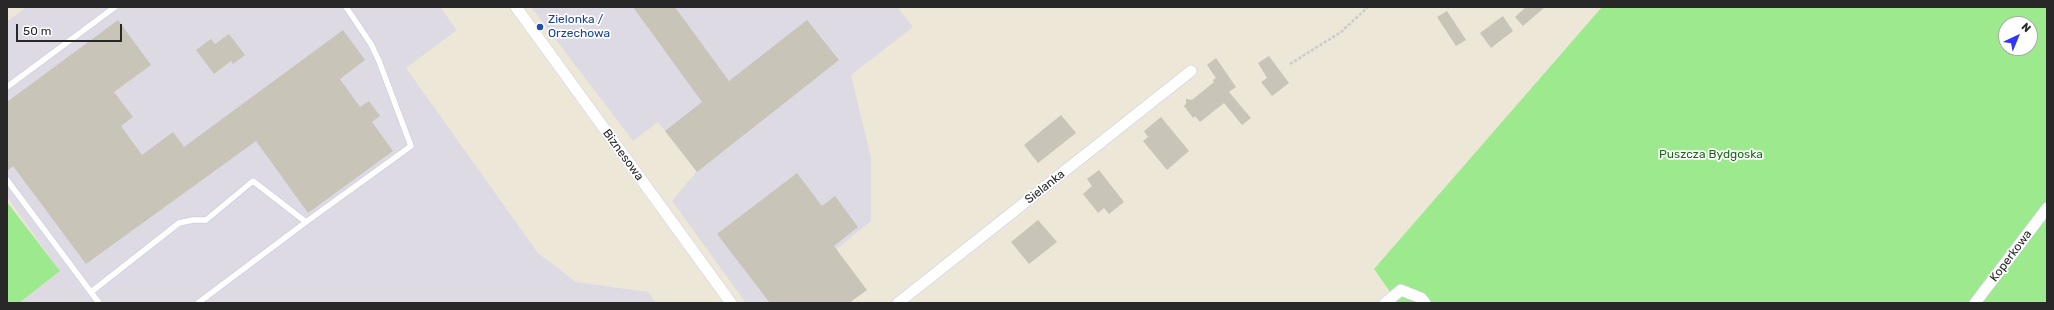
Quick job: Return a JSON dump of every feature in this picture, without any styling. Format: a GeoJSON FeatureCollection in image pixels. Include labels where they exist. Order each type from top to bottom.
{"type":"FeatureCollection","features":[{"type":"Feature","properties":{"kind":"street","name":"Biznesowa"},"geometry":{"type":"LineString","coordinates":[[516,7],[731,303]]}},
{"type":"Feature","properties":{"kind":"street","name":"Sielanka"},"geometry":{"type":"LineString","coordinates":[[898,303],[1191,71]]}},
{"type":"Feature","properties":{"kind":"street","name":"Koperkowa"},"geometry":{"type":"LineString","coordinates":[[1975,303],[2047,208]]}},
{"type":"Feature","properties":{"kind":"street"},"geometry":{"type":"LineString","coordinates":[[1385,303],[1401,290],[1421,298],[1425,303]]}},
{"type":"Feature","properties":{"kind":"lane"},"geometry":{"type":"LineString","coordinates":[[7,88],[115,7]]}},
{"type":"Feature","properties":{"kind":"lane"},"geometry":{"type":"LineString","coordinates":[[198,303],[411,146],[379,61],[371,44],[346,7]]}},
{"type":"Feature","properties":{"kind":"lane"},"geometry":{"type":"LineString","coordinates":[[7,180],[99,303]]}},
{"type":"Feature","properties":{"kind":"lane"},"geometry":{"type":"LineString","coordinates":[[91,292],[179,223],[193,220],[206,220],[253,181],[306,222]]}},
{"type":"Feature","properties":{"kind":"path"},"geometry":{"type":"LineString","coordinates":[[1290,64],[1341,32],[1368,7]]}},
{"type":"Feature","properties":{"kind":"shaded area"},"geometry":{"type":"Polygon","coordinates":[[[27,7],[440,7],[457,30],[406,68],[538,253],[576,282],[648,292],[656,303],[19,303],[60,271],[7,197],[7,21],[27,7]]]}},
{"type":"Feature","properties":{"kind":"shaded area"},"geometry":{"type":"Polygon","coordinates":[[[531,7],[897,7],[913,27],[851,75],[871,158],[871,221],[771,303],[746,303],[672,201],[697,171],[658,122],[633,141],[531,7]]]}},
{"type":"Feature","properties":{"kind":"green space","name":"Puszcza Bydgoska"},"geometry":{"type":"Polygon","coordinates":[[[1602,7],[2047,7],[2047,303],[1398,303],[1374,269],[1602,7]]]}},
{"type":"Feature","properties":{"kind":"green space"},"geometry":{"type":"Polygon","coordinates":[[[7,202],[60,271],[19,303],[7,303],[7,202]]]}},
{"type":"Feature","properties":{"kind":"building"},"geometry":{"type":"Polygon","coordinates":[[[633,7],[675,7],[729,81],[807,20],[839,60],[697,172],[665,131],[702,102],[633,7]]]}},
{"type":"Feature","properties":{"kind":"building"},"geometry":{"type":"Polygon","coordinates":[[[1526,7],[1545,7],[1523,26],[1515,17],[1526,7]]]}},
{"type":"Feature","properties":{"kind":"building"},"geometry":{"type":"Polygon","coordinates":[[[1447,11],[1466,40],[1456,46],[1437,17],[1447,11]]]}},
{"type":"Feature","properties":{"kind":"building"},"geometry":{"type":"Polygon","coordinates":[[[1503,16],[1513,31],[1491,48],[1480,33],[1503,16]]]}},
{"type":"Feature","properties":{"kind":"building"},"geometry":{"type":"Polygon","coordinates":[[[118,20],[151,65],[114,92],[133,117],[121,126],[142,155],[173,132],[184,147],[343,30],[365,60],[340,79],[360,107],[369,101],[380,116],[372,122],[393,151],[308,213],[256,141],[86,264],[13,166],[7,171],[7,102],[118,20]]]}},
{"type":"Feature","properties":{"kind":"building"},"geometry":{"type":"Polygon","coordinates":[[[229,34],[245,55],[233,64],[231,61],[214,74],[196,50],[211,39],[215,44],[229,34]]]}},
{"type":"Feature","properties":{"kind":"building"},"geometry":{"type":"Polygon","coordinates":[[[1269,56],[1289,83],[1272,96],[1261,82],[1267,78],[1258,63],[1269,56]]]}},
{"type":"Feature","properties":{"kind":"building"},"geometry":{"type":"Polygon","coordinates":[[[1216,58],[1236,87],[1229,92],[1251,118],[1242,125],[1224,103],[1200,122],[1195,116],[1193,118],[1184,106],[1186,104],[1186,99],[1192,100],[1214,82],[1213,80],[1216,78],[1207,65],[1216,58]]]}},
{"type":"Feature","properties":{"kind":"building"},"geometry":{"type":"Polygon","coordinates":[[[1061,115],[1076,133],[1038,163],[1024,145],[1061,115]]]}},
{"type":"Feature","properties":{"kind":"building"},"geometry":{"type":"Polygon","coordinates":[[[1161,117],[1189,151],[1167,170],[1143,141],[1148,137],[1144,131],[1161,117]]]}},
{"type":"Feature","properties":{"kind":"building"},"geometry":{"type":"Polygon","coordinates":[[[1099,170],[1124,202],[1109,214],[1104,208],[1098,213],[1083,194],[1092,186],[1087,179],[1099,170]]]}},
{"type":"Feature","properties":{"kind":"building"},"geometry":{"type":"Polygon","coordinates":[[[797,173],[822,206],[835,196],[858,227],[834,246],[867,290],[849,303],[770,303],[717,234],[797,173]]]}},
{"type":"Feature","properties":{"kind":"building"},"geometry":{"type":"Polygon","coordinates":[[[1038,220],[1057,242],[1029,264],[1011,242],[1038,220]]]}},
{"type":"Feature","properties":{"kind":"place","name":"Zielonka / Orzechowa"},"geometry":{"type":"Point","coordinates":[540,27]}}]}
